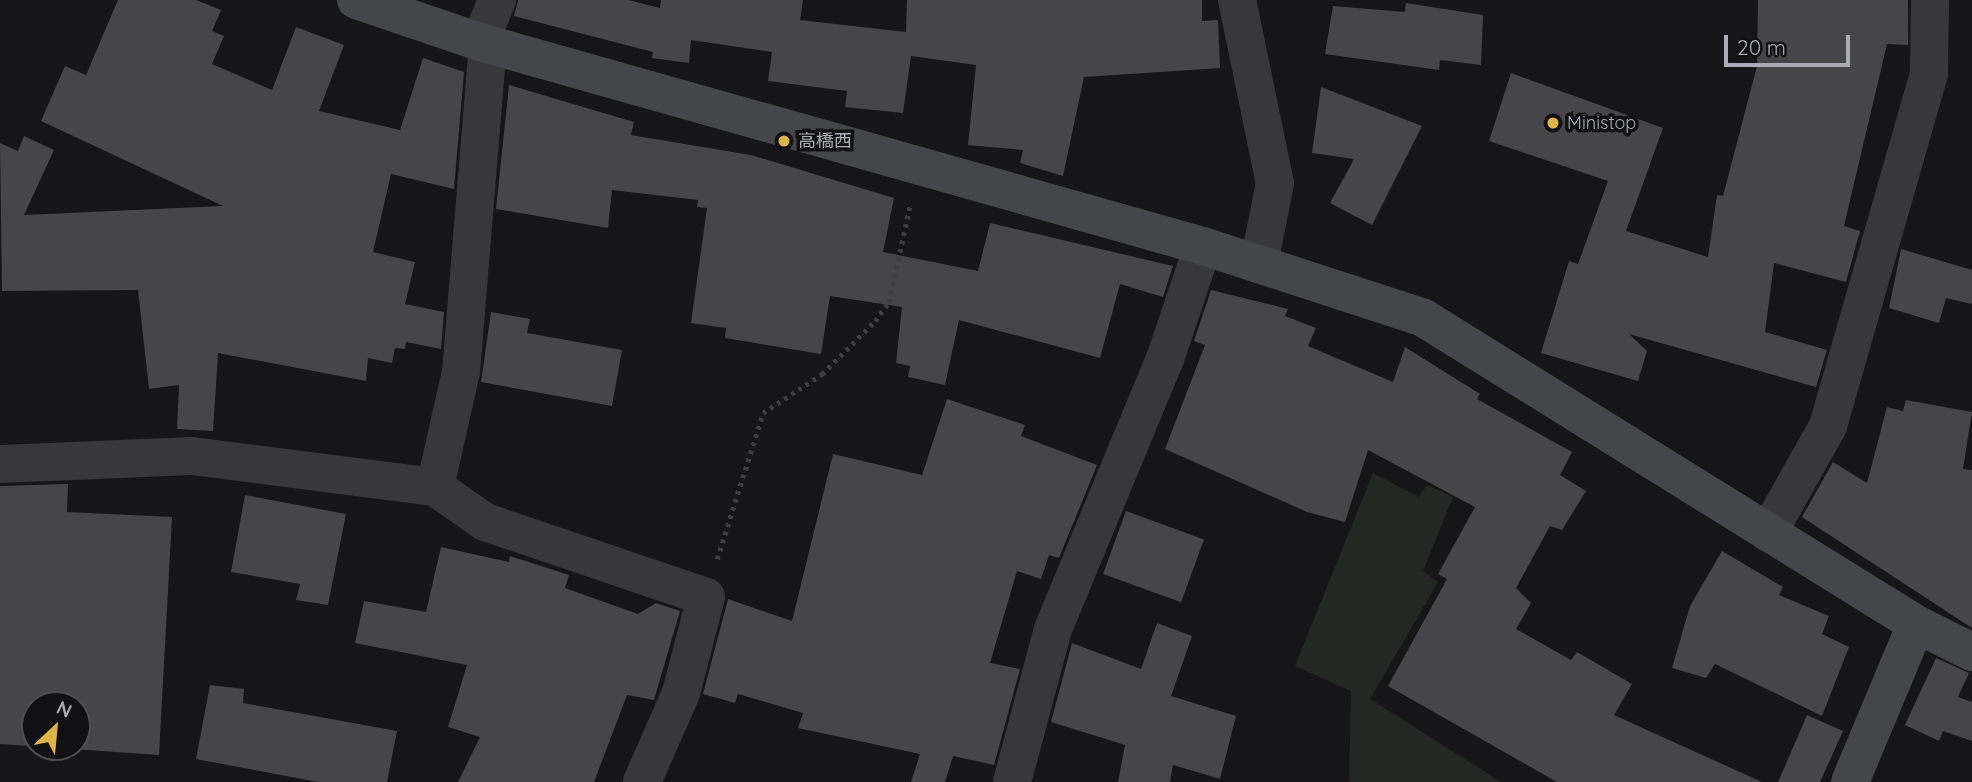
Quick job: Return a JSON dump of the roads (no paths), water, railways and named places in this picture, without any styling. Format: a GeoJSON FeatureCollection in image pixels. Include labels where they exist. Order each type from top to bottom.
{"type":"FeatureCollection","features":[{"type":"Feature","properties":{"kind":"street"},"geometry":{"type":"LineString","coordinates":[[356,0],[484,43],[1203,246],[1422,317],[1916,624],[1972,652]]}},
{"type":"Feature","properties":{"kind":"street"},"geometry":{"type":"LineString","coordinates":[[435,487],[461,372],[484,43],[496,0]]}},
{"type":"Feature","properties":{"kind":"street"},"geometry":{"type":"LineString","coordinates":[[1237,0],[1275,183],[1259,264]]}},
{"type":"Feature","properties":{"kind":"street"},"geometry":{"type":"LineString","coordinates":[[1768,533],[1828,426],[1929,73],[1930,0]]}},
{"type":"Feature","properties":{"kind":"street"},"geometry":{"type":"LineString","coordinates":[[1012,782],[1053,629],[1165,359],[1203,246]]}},
{"type":"Feature","properties":{"kind":"street"},"geometry":{"type":"LineString","coordinates":[[0,464],[192,456],[435,487],[485,522],[706,597],[681,693],[642,782]]}},
{"type":"Feature","properties":{"kind":"street"},"geometry":{"type":"LineString","coordinates":[[1850,782],[1916,624]]}},
{"type":"Feature","properties":{"kind":"place","name":"Ministop"},"geometry":{"type":"Point","coordinates":[1553,123]}},
{"type":"Feature","properties":{"kind":"place","name":"高橋西"},"geometry":{"type":"Point","coordinates":[784,141]}}]}
